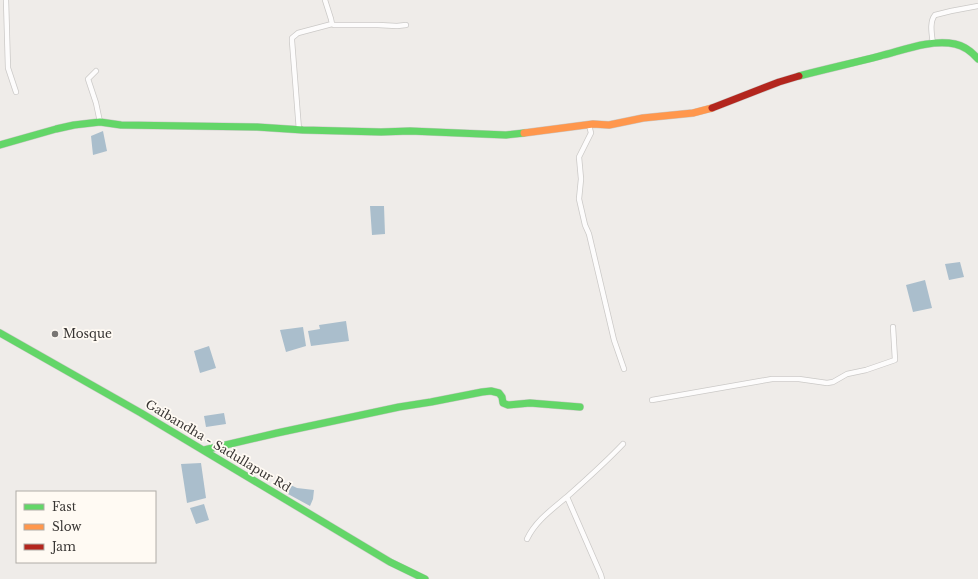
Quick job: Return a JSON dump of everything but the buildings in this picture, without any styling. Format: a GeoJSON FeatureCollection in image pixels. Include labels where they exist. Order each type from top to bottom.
{"type":"FeatureCollection","features":[{"type":"Feature","properties":{"kind":"street"},"geometry":{"type":"LineString","coordinates":[[6,0],[8,68],[16,92]]}},
{"type":"Feature","properties":{"kind":"street"},"geometry":{"type":"LineString","coordinates":[[325,0],[332,24]]}},
{"type":"Feature","properties":{"kind":"street"},"geometry":{"type":"LineString","coordinates":[[933,44],[932,24],[933,17],[935,15],[978,6]]}},
{"type":"Feature","properties":{"kind":"street"},"geometry":{"type":"LineString","coordinates":[[299,130],[292,51],[292,38],[298,32],[332,24],[406,25]]}},
{"type":"Feature","properties":{"kind":"street"},"geometry":{"type":"LineString","coordinates":[[0,145],[68,126],[91,122],[121,125],[506,134],[589,125],[609,125],[643,118],[693,113],[711,109],[779,82],[905,49],[943,42],[965,46],[978,59]]}},
{"type":"Feature","properties":{"kind":"street"},"geometry":{"type":"LineString","coordinates":[[96,71],[88,79],[96,103],[100,122]]}},
{"type":"Feature","properties":{"kind":"street"},"geometry":{"type":"LineString","coordinates":[[589,125],[591,133],[579,157],[581,179],[578,199],[589,234],[614,340],[624,369]]}},
{"type":"Feature","properties":{"kind":"street"},"geometry":{"type":"LineString","coordinates":[[652,400],[772,379],[799,379],[827,383],[833,382],[847,374],[866,370],[895,360],[894,327]]}},
{"type":"Feature","properties":{"kind":"street","name":"Gaibandha - Sadullapur Rd"},"geometry":{"type":"LineString","coordinates":[[0,333],[141,413],[390,562],[425,579]]}},
{"type":"Feature","properties":{"kind":"street"},"geometry":{"type":"LineString","coordinates":[[204,450],[374,412],[482,392],[491,391],[499,393],[502,397],[503,403],[508,405],[530,403],[580,407]]}},
{"type":"Feature","properties":{"kind":"street"},"geometry":{"type":"LineString","coordinates":[[527,539],[543,517],[567,497],[623,444]]}},
{"type":"Feature","properties":{"kind":"street"},"geometry":{"type":"LineString","coordinates":[[567,497],[602,579]]}},
{"type":"Feature","properties":{"kind":"water"},"geometry":{"type":"Polygon","coordinates":[[[103,131],[107,151],[93,155],[91,136],[103,131]]]}},
{"type":"Feature","properties":{"kind":"water"},"geometry":{"type":"Polygon","coordinates":[[[370,206],[384,206],[385,234],[372,235],[370,206]]]}},
{"type":"Feature","properties":{"kind":"water"},"geometry":{"type":"Polygon","coordinates":[[[960,262],[964,277],[949,280],[945,264],[960,262]]]}},
{"type":"Feature","properties":{"kind":"water"},"geometry":{"type":"Polygon","coordinates":[[[925,280],[932,308],[913,312],[906,285],[925,280]]]}},
{"type":"Feature","properties":{"kind":"water"},"geometry":{"type":"Polygon","coordinates":[[[346,321],[349,341],[311,346],[308,331],[320,329],[319,325],[346,321]]]}},
{"type":"Feature","properties":{"kind":"water"},"geometry":{"type":"Polygon","coordinates":[[[303,327],[306,346],[286,352],[280,330],[303,327]]]}},
{"type":"Feature","properties":{"kind":"water"},"geometry":{"type":"Polygon","coordinates":[[[209,346],[216,368],[200,373],[194,351],[209,346]]]}},
{"type":"Feature","properties":{"kind":"water"},"geometry":{"type":"Polygon","coordinates":[[[224,413],[226,424],[206,427],[204,416],[224,413]]]}},
{"type":"Feature","properties":{"kind":"water"},"geometry":{"type":"Polygon","coordinates":[[[201,463],[206,498],[187,503],[181,464],[201,463]]]}},
{"type":"Feature","properties":{"kind":"water"},"geometry":{"type":"Polygon","coordinates":[[[280,480],[297,488],[314,490],[313,499],[310,506],[277,488],[280,480]]]}},
{"type":"Feature","properties":{"kind":"water"},"geometry":{"type":"Polygon","coordinates":[[[204,504],[209,520],[196,524],[190,508],[204,504]]]}},
{"type":"Feature","properties":{"kind":"traffic: fast"},"geometry":{"type":"LineString","coordinates":[[799,76],[918,46],[937,43],[962,46],[978,59]]}},
{"type":"Feature","properties":{"kind":"traffic: fast"},"geometry":{"type":"LineString","coordinates":[[0,145],[56,129],[100,122],[121,125],[257,127],[303,130],[381,132],[410,131],[506,135],[524,133]]}},
{"type":"Feature","properties":{"kind":"traffic: fast"},"geometry":{"type":"LineString","coordinates":[[0,333],[141,413],[390,562],[425,579]]}},
{"type":"Feature","properties":{"kind":"traffic: fast"},"geometry":{"type":"LineString","coordinates":[[204,450],[399,407],[482,392],[491,391],[499,393],[502,397],[503,403],[508,405],[530,403],[580,407]]}},
{"type":"Feature","properties":{"kind":"traffic: slow"},"geometry":{"type":"LineString","coordinates":[[524,133],[593,124],[609,125],[643,118],[693,113],[712,108]]}},
{"type":"Feature","properties":{"kind":"traffic: jam"},"geometry":{"type":"LineString","coordinates":[[712,108],[779,82],[799,76]]}},
{"type":"Feature","properties":{"kind":"place","name":"Mosque"},"geometry":{"type":"Point","coordinates":[55,334]}}]}
